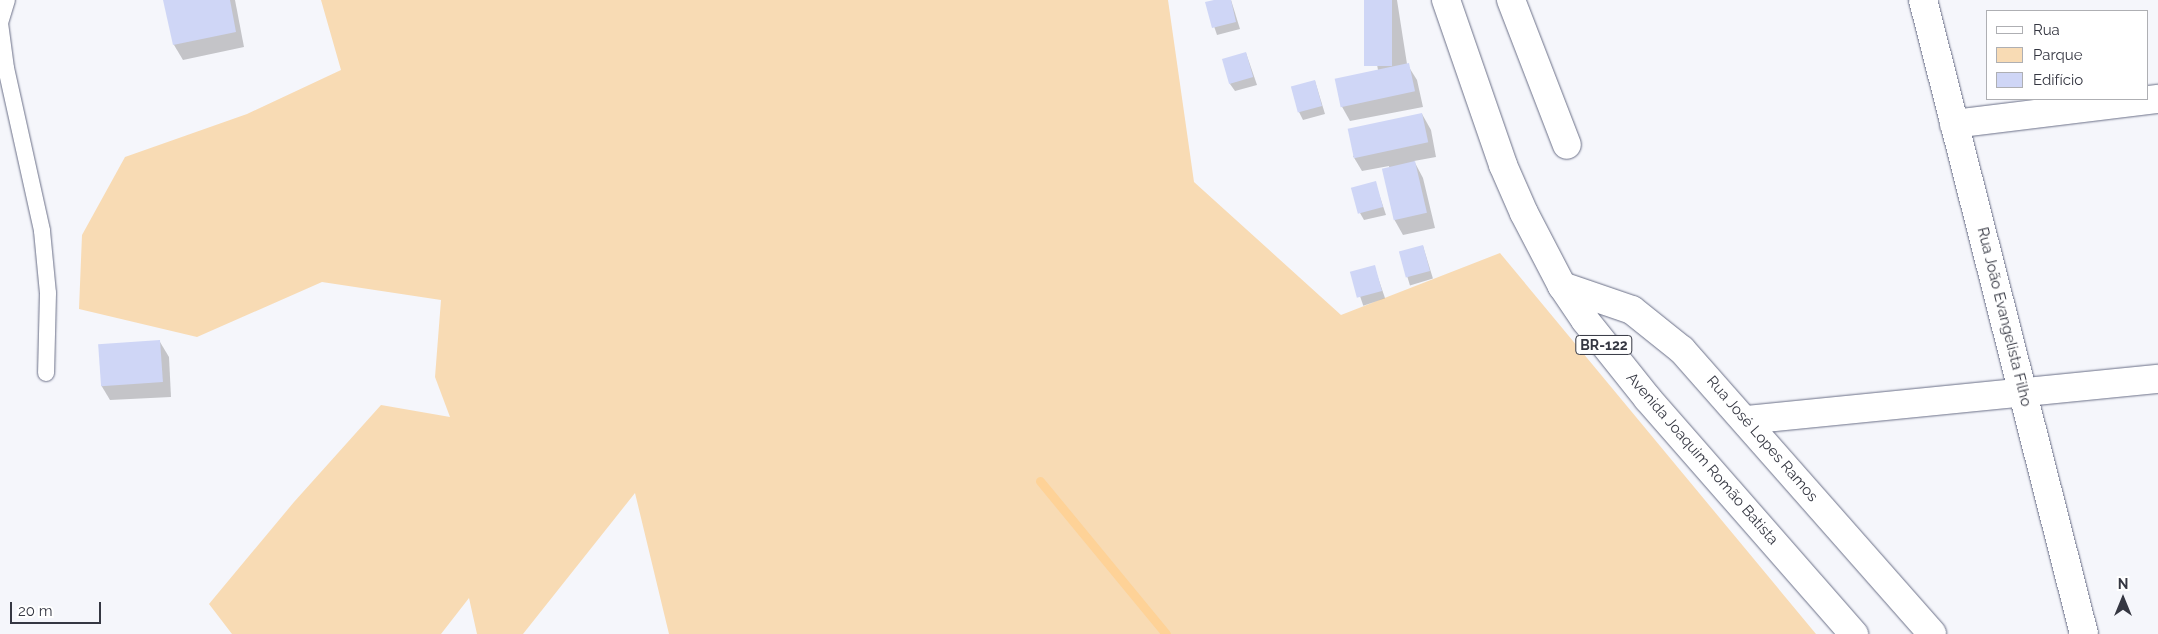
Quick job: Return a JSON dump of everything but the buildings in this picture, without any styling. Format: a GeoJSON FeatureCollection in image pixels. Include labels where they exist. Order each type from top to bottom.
{"type":"FeatureCollection","features":[{"type":"Feature","properties":{"kind":"main road","name":"Avenida Joaquim Romão Batista"},"geometry":{"type":"LineString","coordinates":[[1446,0],[1503,165],[1524,213],[1562,286],[1584,320],[1648,399],[1854,634]]}},
{"type":"Feature","properties":{"kind":"main road"},"geometry":{"type":"LineString","coordinates":[[1511,0],[1567,146]]}},
{"type":"Feature","properties":{"kind":"main road","name":"Rua João Evangelista Filho"},"geometry":{"type":"LineString","coordinates":[[1923,0],[2084,634]]}},
{"type":"Feature","properties":{"kind":"main road"},"geometry":{"type":"LineString","coordinates":[[1954,124],[2158,99]]}},
{"type":"Feature","properties":{"kind":"main road","name":"Rua José Lopes Ramos"},"geometry":{"type":"LineString","coordinates":[[1562,286],[1632,310],[1682,350],[1746,420],[1932,634]]}},
{"type":"Feature","properties":{"kind":"main road"},"geometry":{"type":"LineString","coordinates":[[1746,420],[2023,394],[2158,379]]}},
{"type":"Feature","properties":{"kind":"lane"},"geometry":{"type":"LineString","coordinates":[[7,0],[0,23],[6,68],[42,231],[48,293],[46,373]]}},
{"type":"Feature","properties":{"kind":"green space"},"geometry":{"type":"Polygon","coordinates":[[[321,0],[1168,0],[1194,182],[1341,315],[1500,253],[1816,634],[669,634],[635,493],[523,634],[477,634],[469,598],[441,634],[232,634],[209,604],[294,502],[381,405],[450,417],[435,377],[441,300],[322,282],[197,337],[79,309],[82,235],[125,157],[247,114],[341,70],[321,0]]]}},
{"type":"Feature","properties":{"kind":"waterway"},"geometry":{"type":"LineString","coordinates":[[1040,481],[1166,634]]}}]}
